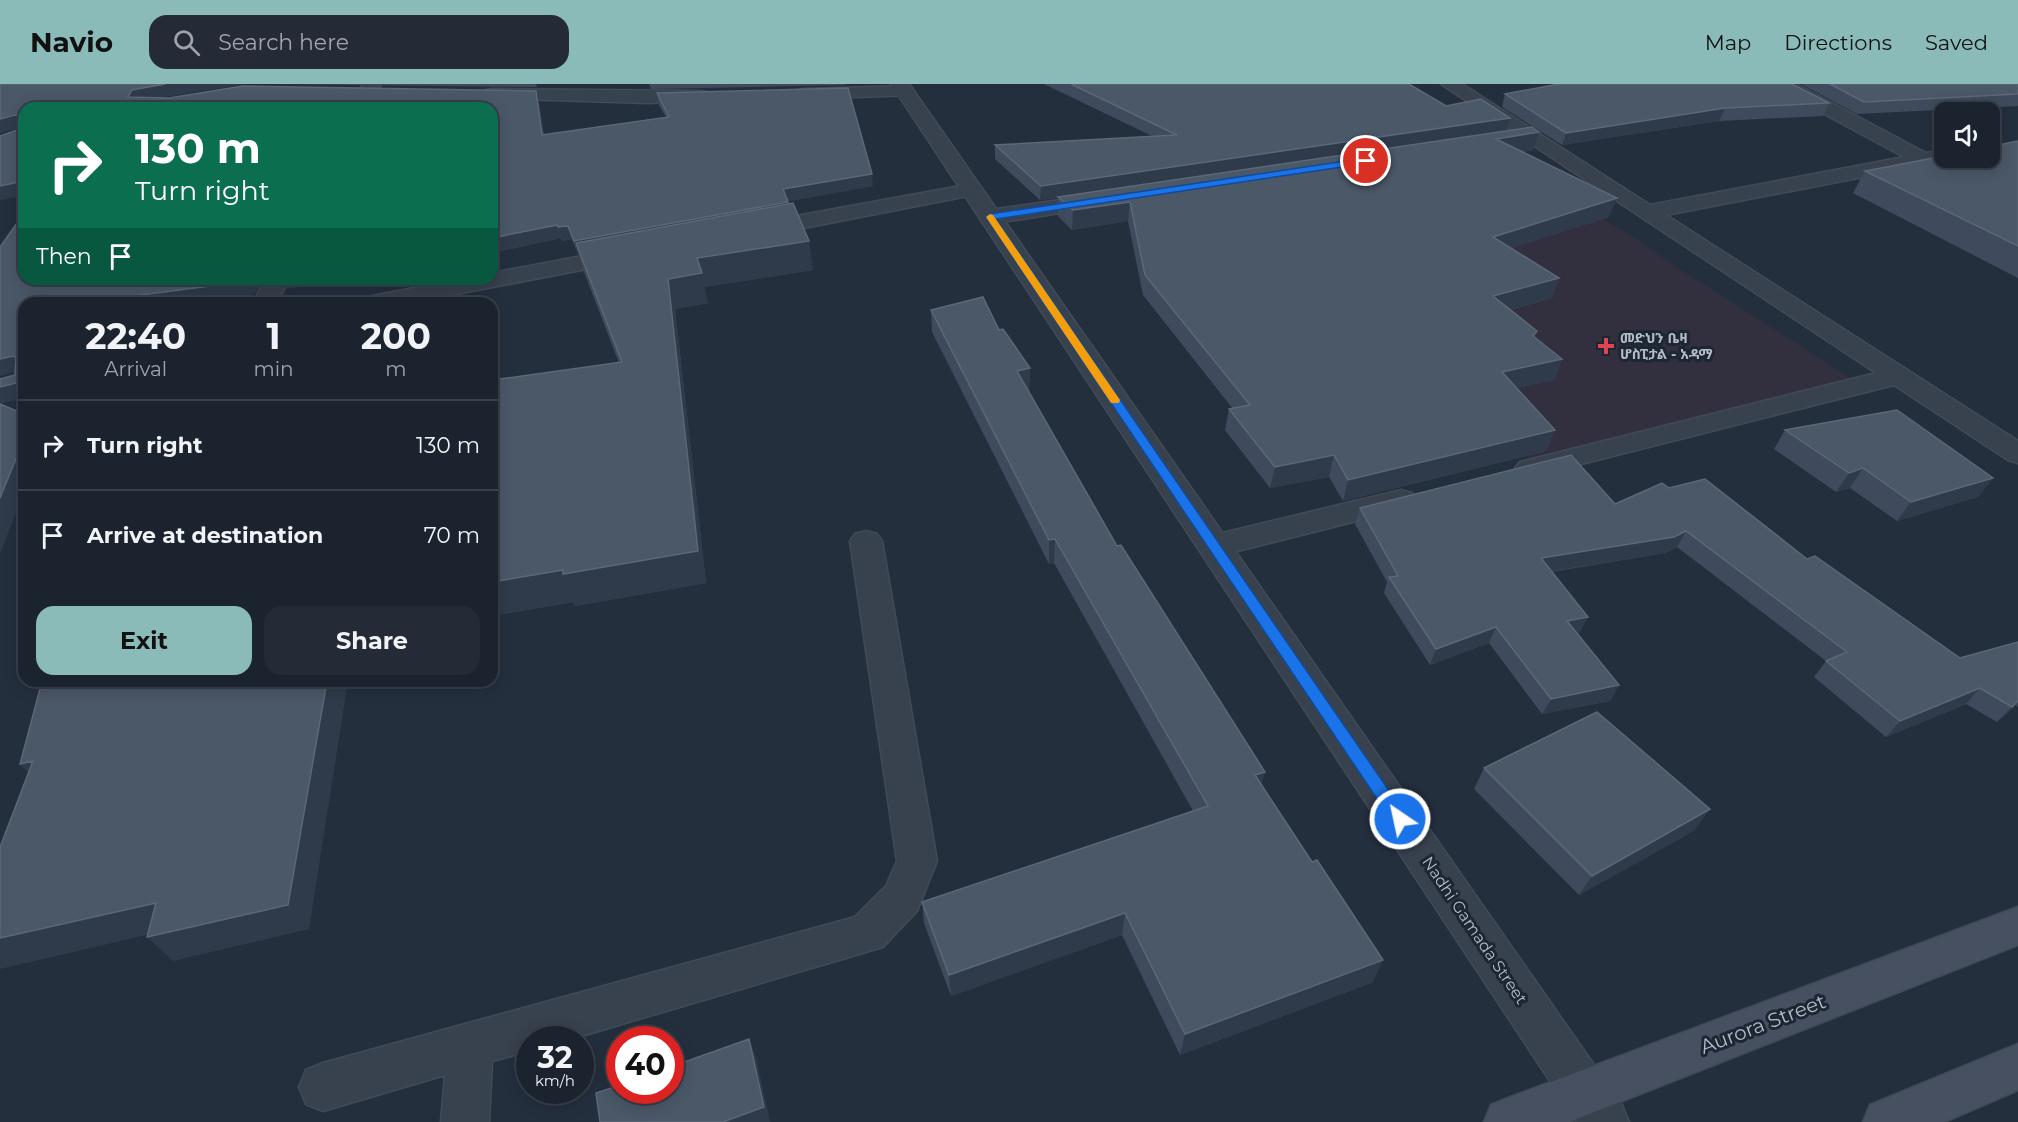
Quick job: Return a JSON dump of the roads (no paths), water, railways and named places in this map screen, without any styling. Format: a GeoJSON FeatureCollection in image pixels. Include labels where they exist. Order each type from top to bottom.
{"type":"FeatureCollection","features":[{"type":"Feature","properties":{"kind":"main road","name":"Aurora Street"},"geometry":{"type":"LineString","coordinates":[[1508,1122],[1595,1107],[2018,926]]}},
{"type":"Feature","properties":{"kind":"main road"},"geometry":{"type":"LineString","coordinates":[[1887,1122],[2018,1067]]}},
{"type":"Feature","properties":{"kind":"street"},"geometry":{"type":"LineString","coordinates":[[1450,84],[2018,454]]}},
{"type":"Feature","properties":{"kind":"street"},"geometry":{"type":"LineString","coordinates":[[1782,84],[1934,158]]}},
{"type":"Feature","properties":{"kind":"street"},"geometry":{"type":"LineString","coordinates":[[346,91],[370,87],[391,92]]}},
{"type":"Feature","properties":{"kind":"street"},"geometry":{"type":"LineString","coordinates":[[363,102],[370,87]]}},
{"type":"Feature","properties":{"kind":"street"},"geometry":{"type":"LineString","coordinates":[[788,94],[902,88]]}},
{"type":"Feature","properties":{"kind":"street","name":"Nadhi Gamada Street"},"geometry":{"type":"LineString","coordinates":[[902,88],[1595,1107]]}},
{"type":"Feature","properties":{"kind":"street"},"geometry":{"type":"LineString","coordinates":[[473,93],[647,97],[717,96]]}},
{"type":"Feature","properties":{"kind":"street"},"geometry":{"type":"LineString","coordinates":[[1496,142],[1531,136]]}},
{"type":"Feature","properties":{"kind":"street"},"geometry":{"type":"LineString","coordinates":[[1646,212],[1934,158]]}},
{"type":"Feature","properties":{"kind":"street"},"geometry":{"type":"LineString","coordinates":[[736,234],[971,190]]}},
{"type":"Feature","properties":{"kind":"street"},"geometry":{"type":"LineString","coordinates":[[990,217],[1119,198]]}},
{"type":"Feature","properties":{"kind":"street"},"geometry":{"type":"LineString","coordinates":[[498,279],[643,252]]}},
{"type":"Feature","properties":{"kind":"street"},"geometry":{"type":"LineString","coordinates":[[404,297],[468,285]]}},
{"type":"Feature","properties":{"kind":"street"},"geometry":{"type":"LineString","coordinates":[[1504,474],[1897,376]]}},
{"type":"Feature","properties":{"kind":"street"},"geometry":{"type":"LineString","coordinates":[[1214,546],[1423,495]]}},
{"type":"Feature","properties":{"kind":"street"},"geometry":{"type":"LineString","coordinates":[[323,1087],[868,933],[902,898],[917,861],[866,541]]}},
{"type":"Feature","properties":{"kind":"street"},"geometry":{"type":"LineString","coordinates":[[465,1122],[470,1045]]}},
{"type":"Feature","properties":{"kind":"place","name":"መድህን ቤዛ ሆስፒታል - አዳማ"},"geometry":{"type":"Point","coordinates":[1606,346]}}]}
